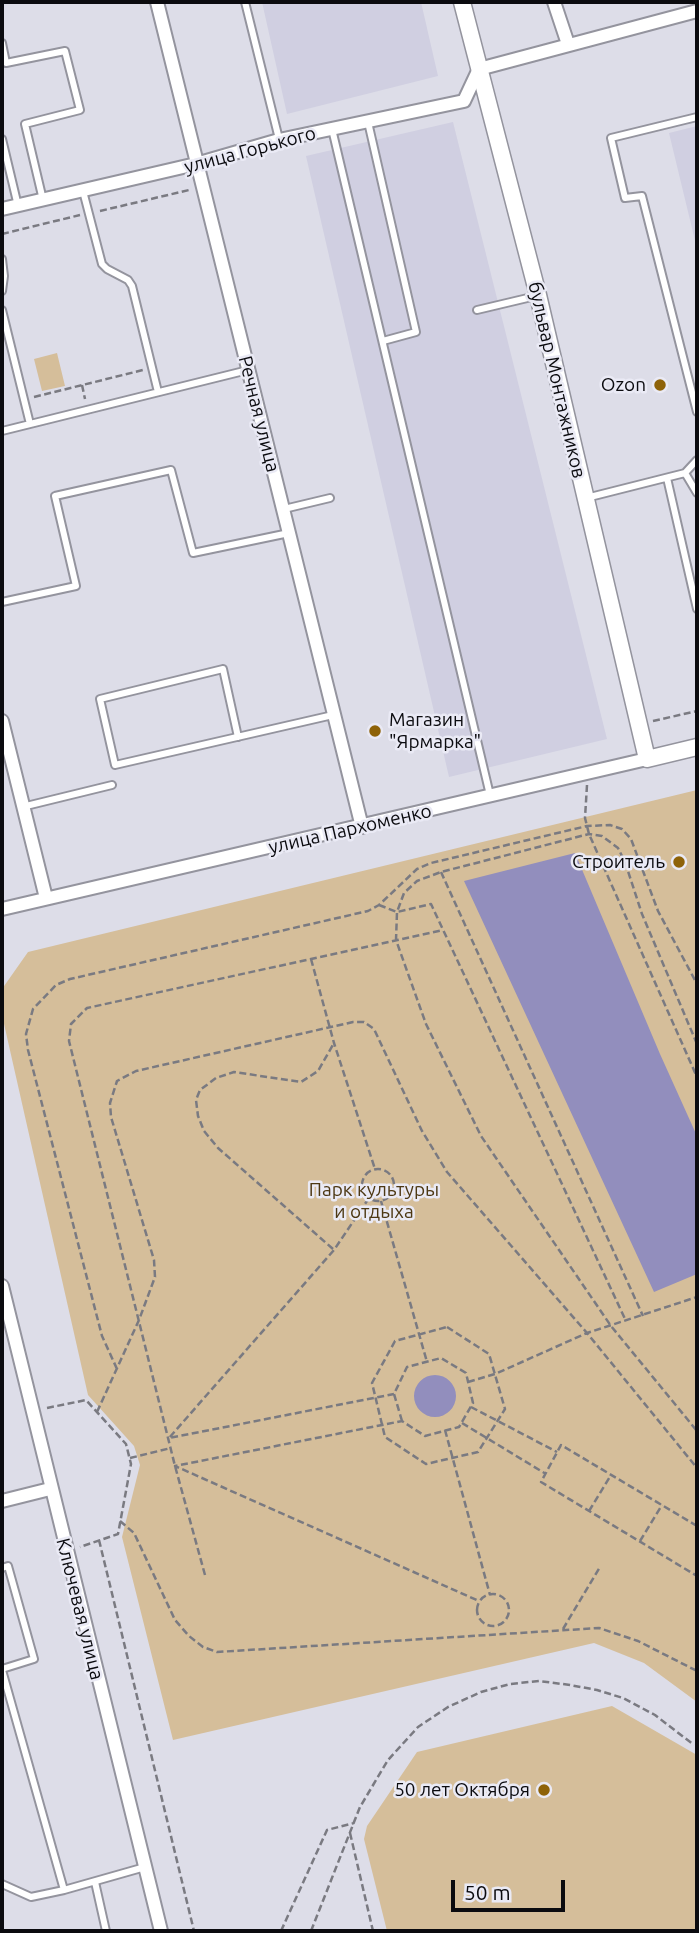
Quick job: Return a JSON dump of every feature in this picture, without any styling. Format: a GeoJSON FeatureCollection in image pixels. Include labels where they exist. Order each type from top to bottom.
{"type":"FeatureCollection","features":[{"type":"Feature","properties":{"kind":"street","name":"Речная улица"},"geometry":{"type":"LineString","coordinates":[[157,2],[362,827]]}},
{"type":"Feature","properties":{"kind":"street","name":"бульвар Монтажников"},"geometry":{"type":"LineString","coordinates":[[462,2],[538,295],[647,760]]}},
{"type":"Feature","properties":{"kind":"street"},"geometry":{"type":"LineString","coordinates":[[554,2],[568,44]]}},
{"type":"Feature","properties":{"kind":"street"},"geometry":{"type":"LineString","coordinates":[[479,69],[697,11]]}},
{"type":"Feature","properties":{"kind":"street","name":"улица Горького"},"geometry":{"type":"LineString","coordinates":[[2,209],[196,164],[279,140],[464,101],[479,69]]}},
{"type":"Feature","properties":{"kind":"street"},"geometry":{"type":"LineString","coordinates":[[2,721],[46,898]]}},
{"type":"Feature","properties":{"kind":"street","name":"улица Пархоменко"},"geometry":{"type":"LineString","coordinates":[[2,909],[697,747]]}},
{"type":"Feature","properties":{"kind":"street","name":"Ключевая улица"},"geometry":{"type":"LineString","coordinates":[[2,1286],[4,1308],[161,1931]]}},
{"type":"Feature","properties":{"kind":"street"},"geometry":{"type":"LineString","coordinates":[[2,1501],[50,1489]]}},
{"type":"Feature","properties":{"kind":"lane"},"geometry":{"type":"LineString","coordinates":[[245,2],[279,140]]}},
{"type":"Feature","properties":{"kind":"lane"},"geometry":{"type":"LineString","coordinates":[[2,43],[6,63],[65,51],[68,62],[80,110],[25,124],[43,200]]}},
{"type":"Feature","properties":{"kind":"lane"},"geometry":{"type":"LineString","coordinates":[[697,117],[611,138],[625,198],[642,196],[697,412]]}},
{"type":"Feature","properties":{"kind":"lane"},"geometry":{"type":"LineString","coordinates":[[368,121],[416,332],[383,341]]}},
{"type":"Feature","properties":{"kind":"lane"},"geometry":{"type":"LineString","coordinates":[[332,128],[490,797]]}},
{"type":"Feature","properties":{"kind":"lane"},"geometry":{"type":"LineString","coordinates":[[2,139],[18,206]]}},
{"type":"Feature","properties":{"kind":"lane"},"geometry":{"type":"LineString","coordinates":[[83,191],[102,264],[128,280],[132,286],[158,392]]}},
{"type":"Feature","properties":{"kind":"lane"},"geometry":{"type":"LineString","coordinates":[[2,258],[2,291]]}},
{"type":"Feature","properties":{"kind":"lane"},"geometry":{"type":"LineString","coordinates":[[477,310],[538,295]]}},
{"type":"Feature","properties":{"kind":"lane"},"geometry":{"type":"LineString","coordinates":[[2,310],[30,424]]}},
{"type":"Feature","properties":{"kind":"lane"},"geometry":{"type":"LineString","coordinates":[[2,431],[248,370]]}},
{"type":"Feature","properties":{"kind":"lane"},"geometry":{"type":"LineString","coordinates":[[585,498],[685,473],[697,460]]}},
{"type":"Feature","properties":{"kind":"lane"},"geometry":{"type":"LineString","coordinates":[[2,602],[76,586],[55,496],[172,470],[193,553],[289,533]]}},
{"type":"Feature","properties":{"kind":"lane"},"geometry":{"type":"LineString","coordinates":[[685,473],[697,493]]}},
{"type":"Feature","properties":{"kind":"lane"},"geometry":{"type":"LineString","coordinates":[[667,478],[697,609]]}},
{"type":"Feature","properties":{"kind":"lane"},"geometry":{"type":"LineString","coordinates":[[283,509],[330,498]]}},
{"type":"Feature","properties":{"kind":"lane"},"geometry":{"type":"LineString","coordinates":[[237,737],[223,668],[100,699],[115,765],[237,737],[334,714]]}},
{"type":"Feature","properties":{"kind":"lane"},"geometry":{"type":"LineString","coordinates":[[22,807],[112,785]]}},
{"type":"Feature","properties":{"kind":"lane"},"geometry":{"type":"LineString","coordinates":[[2,1568],[8,1566],[34,1659],[2,1669],[64,1890]]}},
{"type":"Feature","properties":{"kind":"lane"},"geometry":{"type":"LineString","coordinates":[[2,1884],[31,1897],[145,1867]]}},
{"type":"Feature","properties":{"kind":"lane"},"geometry":{"type":"LineString","coordinates":[[95,1882],[106,1931]]}},
{"type":"Feature","properties":{"kind":"path"},"geometry":{"type":"LineString","coordinates":[[2,234],[202,187]]}},
{"type":"Feature","properties":{"kind":"path"},"geometry":{"type":"LineString","coordinates":[[24,399],[152,368]]}},
{"type":"Feature","properties":{"kind":"path"},"geometry":{"type":"LineString","coordinates":[[82,385],[88,410]]}},
{"type":"Feature","properties":{"kind":"path"},"geometry":{"type":"LineString","coordinates":[[639,724],[697,711]]}},
{"type":"Feature","properties":{"kind":"path"},"geometry":{"type":"LineString","coordinates":[[588,774],[585,818],[589,834],[697,1077]]}},
{"type":"Feature","properties":{"kind":"path"},"geometry":{"type":"LineString","coordinates":[[117,1369],[102,1336],[28,1050],[26,1034],[33,1009],[56,985],[70,979],[368,911],[379,905],[417,869],[431,863],[587,826],[610,825],[622,829],[631,839],[658,911],[697,984]]}},
{"type":"Feature","properties":{"kind":"path"},"geometry":{"type":"LineString","coordinates":[[697,1044],[642,914],[618,848],[603,836],[589,834],[441,872],[417,881],[404,893],[397,912],[396,940],[426,1024],[481,1136],[611,1326],[697,1431]]}},
{"type":"Feature","properties":{"kind":"path"},"geometry":{"type":"LineString","coordinates":[[441,872],[643,1316]]}},
{"type":"Feature","properties":{"kind":"path"},"geometry":{"type":"LineString","coordinates":[[379,905],[397,912],[431,904],[626,1321]]}},
{"type":"Feature","properties":{"kind":"path"},"geometry":{"type":"LineString","coordinates":[[205,1575],[175,1466],[69,1041],[71,1024],[87,1008],[443,930]]}},
{"type":"Feature","properties":{"kind":"path"},"geometry":{"type":"LineString","coordinates":[[311,959],[334,1043],[375,1169]]}},
{"type":"Feature","properties":{"kind":"path"},"geometry":{"type":"LineString","coordinates":[[97,1412],[152,1290],[155,1277],[154,1260],[111,1117],[110,1103],[117,1082],[126,1074],[136,1071],[353,1022],[364,1022],[374,1029],[422,1132],[447,1172],[587,1333],[697,1468]]}},
{"type":"Feature","properties":{"kind":"path"},"geometry":{"type":"LineString","coordinates":[[334,1043],[318,1071],[301,1082],[234,1072],[216,1078],[200,1090],[196,1100],[204,1131],[218,1149],[334,1250]]}},
{"type":"Feature","properties":{"kind":"path"},"geometry":{"type":"LineString","coordinates":[[375,1169],[387,1171],[394,1182],[391,1194],[381,1201],[364,1194],[364,1176],[375,1169]]}},
{"type":"Feature","properties":{"kind":"path"},"geometry":{"type":"LineString","coordinates":[[169,1438],[334,1250],[369,1198]]}},
{"type":"Feature","properties":{"kind":"path"},"geometry":{"type":"LineString","coordinates":[[381,1201],[427,1362]]}},
{"type":"Feature","properties":{"kind":"path"},"geometry":{"type":"LineString","coordinates":[[468,1382],[495,1374],[587,1333],[697,1297]]}},
{"type":"Feature","properties":{"kind":"path"},"geometry":{"type":"LineString","coordinates":[[447,1327],[489,1354],[495,1374],[505,1409],[478,1452],[426,1464],[385,1437],[372,1382],[395,1340],[447,1327]]}},
{"type":"Feature","properties":{"kind":"path"},"geometry":{"type":"LineString","coordinates":[[441,1358],[466,1373],[468,1382],[473,1403],[459,1427],[425,1436],[402,1421],[394,1394],[407,1367],[441,1358]]}},
{"type":"Feature","properties":{"kind":"path"},"geometry":{"type":"LineString","coordinates":[[169,1438],[394,1394]]}},
{"type":"Feature","properties":{"kind":"path"},"geometry":{"type":"LineString","coordinates":[[40,1410],[86,1400],[126,1444],[130,1458],[118,1534],[74,1549]]}},
{"type":"Feature","properties":{"kind":"path"},"geometry":{"type":"LineString","coordinates":[[471,1407],[557,1452]]}},
{"type":"Feature","properties":{"kind":"path"},"geometry":{"type":"LineString","coordinates":[[175,1466],[402,1421]]}},
{"type":"Feature","properties":{"kind":"path"},"geometry":{"type":"LineString","coordinates":[[461,1423],[546,1474]]}},
{"type":"Feature","properties":{"kind":"path"},"geometry":{"type":"LineString","coordinates":[[445,1430],[490,1595]]}},
{"type":"Feature","properties":{"kind":"path"},"geometry":{"type":"LineString","coordinates":[[697,1526],[561,1445],[541,1482],[697,1576]]}},
{"type":"Feature","properties":{"kind":"path"},"geometry":{"type":"LineString","coordinates":[[130,1458],[171,1448]]}},
{"type":"Feature","properties":{"kind":"path"},"geometry":{"type":"LineString","coordinates":[[175,1466],[479,1601]]}},
{"type":"Feature","properties":{"kind":"path"},"geometry":{"type":"LineString","coordinates":[[589,1511],[611,1475]]}},
{"type":"Feature","properties":{"kind":"path"},"geometry":{"type":"LineString","coordinates":[[640,1541],[662,1505]]}},
{"type":"Feature","properties":{"kind":"path"},"geometry":{"type":"LineString","coordinates":[[120,1521],[134,1533],[175,1620],[203,1647],[217,1652],[599,1628],[638,1641],[697,1671]]}},
{"type":"Feature","properties":{"kind":"path"},"geometry":{"type":"LineString","coordinates":[[99,1541],[194,1931]]}},
{"type":"Feature","properties":{"kind":"path"},"geometry":{"type":"LineString","coordinates":[[563,1629],[600,1567]]}},
{"type":"Feature","properties":{"kind":"path"},"geometry":{"type":"LineString","coordinates":[[490,1595],[502,1597],[509,1608],[506,1619],[501,1624],[489,1626],[479,1619],[479,1601],[490,1595]]}},
{"type":"Feature","properties":{"kind":"path"},"geometry":{"type":"LineString","coordinates":[[311,1931],[360,1807],[388,1759],[418,1727],[448,1707],[481,1692],[510,1684],[539,1681],[597,1690],[624,1698],[655,1715],[694,1745]]}},
{"type":"Feature","properties":{"kind":"path"},"geometry":{"type":"LineString","coordinates":[[281,1931],[327,1830],[354,1823]]}},
{"type":"Feature","properties":{"kind":"path"},"geometry":{"type":"LineString","coordinates":[[350,1833],[373,1931]]}},
{"type":"Feature","properties":{"kind":"shaded area"},"geometry":{"type":"Polygon","coordinates":[[[262,2],[421,2],[438,76],[287,114],[262,2]]]}},
{"type":"Feature","properties":{"kind":"shaded area"},"geometry":{"type":"Polygon","coordinates":[[[453,122],[607,739],[449,777],[306,156],[453,122]]]}},
{"type":"Feature","properties":{"kind":"shaded area"},"geometry":{"type":"Polygon","coordinates":[[[697,126],[697,249],[669,133],[697,126]]]}},
{"type":"Feature","properties":{"kind":"shaded area"},"geometry":{"type":"Polygon","coordinates":[[[575,853],[697,1136],[697,1274],[654,1292],[464,881],[575,853]]]}},
{"type":"Feature","properties":{"kind":"shaded area"},"geometry":{"type":"Polygon","coordinates":[[[435,1375],[450,1381],[456,1396],[450,1411],[435,1417],[420,1411],[414,1396],[420,1381],[435,1375]]]}},
{"type":"Feature","properties":{"kind":"green space"},"geometry":{"type":"Polygon","coordinates":[[[57,353],[65,386],[42,391],[34,359],[57,353]]]}},
{"type":"Feature","properties":{"kind":"green space","name":"Парк культуры и отдыха"},"geometry":{"type":"Polygon","coordinates":[[[697,790],[697,1702],[644,1663],[594,1643],[173,1740],[122,1537],[140,1465],[134,1446],[88,1395],[2,1015],[2,989],[28,952],[697,790]]]}},
{"type":"Feature","properties":{"kind":"green space","name":"50 лет Октября"},"geometry":{"type":"Polygon","coordinates":[[[612,1706],[697,1755],[697,1931],[387,1931],[364,1839],[367,1826],[417,1752],[612,1706]]]}},
{"type":"Feature","properties":{"kind":"place","name":"Ozon"},"geometry":{"type":"Point","coordinates":[660,385]}},
{"type":"Feature","properties":{"kind":"place","name":"Магазин \"Ярмарка\""},"geometry":{"type":"Point","coordinates":[375,731]}},
{"type":"Feature","properties":{"kind":"place","name":"Строитель"},"geometry":{"type":"Point","coordinates":[679,862]}},
{"type":"Feature","properties":{"kind":"place","name":"50 лет Октября"},"geometry":{"type":"Point","coordinates":[544,1790]}}]}
